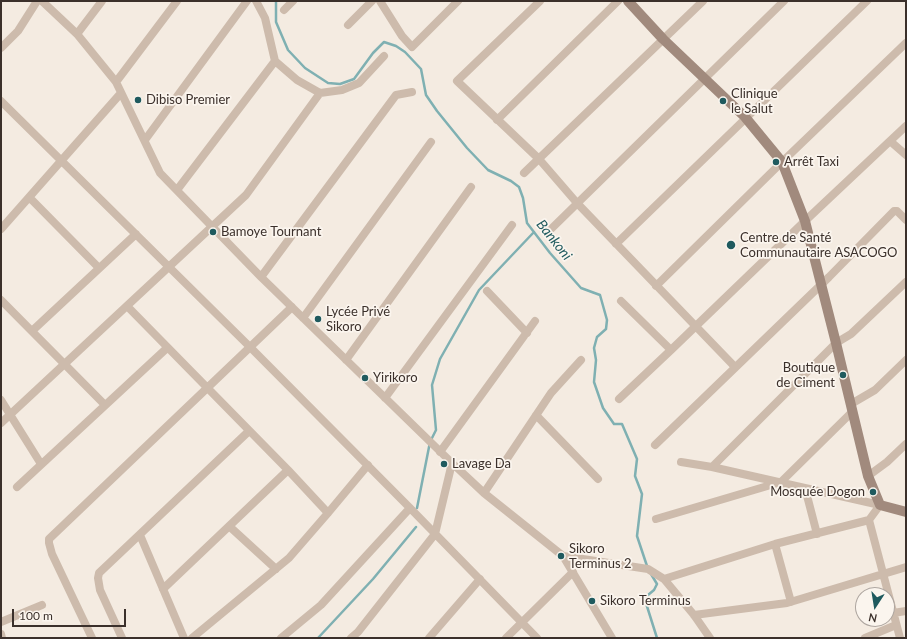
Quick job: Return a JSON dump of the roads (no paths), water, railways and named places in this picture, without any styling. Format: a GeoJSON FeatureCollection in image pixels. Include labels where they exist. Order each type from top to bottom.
{"type":"FeatureCollection","features":[{"type":"Feature","properties":{"kind":"street"},"geometry":{"type":"LineString","coordinates":[[1,48],[18,31],[36,1]]}},
{"type":"Feature","properties":{"kind":"street"},"geometry":{"type":"LineString","coordinates":[[78,34],[102,1]]}},
{"type":"Feature","properties":{"kind":"street"},"geometry":{"type":"LineString","coordinates":[[116,82],[177,1]]}},
{"type":"Feature","properties":{"kind":"street"},"geometry":{"type":"LineString","coordinates":[[145,140],[248,1]]}},
{"type":"Feature","properties":{"kind":"street"},"geometry":{"type":"LineString","coordinates":[[256,1],[264,18],[275,61],[297,80],[320,93],[342,90],[359,83],[384,56]]}},
{"type":"Feature","properties":{"kind":"street"},"geometry":{"type":"LineString","coordinates":[[284,10],[293,1]]}},
{"type":"Feature","properties":{"kind":"street"},"geometry":{"type":"LineString","coordinates":[[348,25],[372,1]]}},
{"type":"Feature","properties":{"kind":"street"},"geometry":{"type":"LineString","coordinates":[[380,1],[402,36],[412,47],[458,1]]}},
{"type":"Feature","properties":{"kind":"street"},"geometry":{"type":"LineString","coordinates":[[540,1],[457,81],[538,159],[577,203],[735,367]]}},
{"type":"Feature","properties":{"kind":"street"},"geometry":{"type":"LineString","coordinates":[[497,120],[618,1]]}},
{"type":"Feature","properties":{"kind":"street"},"geometry":{"type":"LineString","coordinates":[[628,1],[663,39],[745,117],[782,162],[805,220],[868,476],[880,505]]}},
{"type":"Feature","properties":{"kind":"street"},"geometry":{"type":"LineString","coordinates":[[524,173],[703,1]]}},
{"type":"Feature","properties":{"kind":"street"},"geometry":{"type":"LineString","coordinates":[[548,232],[784,1]]}},
{"type":"Feature","properties":{"kind":"street"},"geometry":{"type":"LineString","coordinates":[[616,244],[745,117],[867,1]]}},
{"type":"Feature","properties":{"kind":"street"},"geometry":{"type":"LineString","coordinates":[[47,3],[78,34],[116,82],[160,173],[261,277],[440,452],[484,493],[563,556],[612,638]]}},
{"type":"Feature","properties":{"kind":"street"},"geometry":{"type":"LineString","coordinates":[[656,286],[906,43]]}},
{"type":"Feature","properties":{"kind":"street"},"geometry":{"type":"LineString","coordinates":[[177,190],[275,61]]}},
{"type":"Feature","properties":{"kind":"street"},"geometry":{"type":"LineString","coordinates":[[261,277],[396,95],[412,92]]}},
{"type":"Feature","properties":{"kind":"street"},"geometry":{"type":"LineString","coordinates":[[1,229],[121,93]]}},
{"type":"Feature","properties":{"kind":"street"},"geometry":{"type":"LineString","coordinates":[[1,423],[246,195],[320,93]]}},
{"type":"Feature","properties":{"kind":"street"},"geometry":{"type":"LineString","coordinates":[[1,101],[368,465],[537,638]]}},
{"type":"Feature","properties":{"kind":"street"},"geometry":{"type":"LineString","coordinates":[[619,399],[805,220],[906,126]]}},
{"type":"Feature","properties":{"kind":"street"},"geometry":{"type":"LineString","coordinates":[[890,141],[906,155]]}},
{"type":"Feature","properties":{"kind":"street"},"geometry":{"type":"LineString","coordinates":[[304,318],[430,142]]}},
{"type":"Feature","properties":{"kind":"street"},"geometry":{"type":"LineString","coordinates":[[346,360],[471,187]]}},
{"type":"Feature","properties":{"kind":"street"},"geometry":{"type":"LineString","coordinates":[[29,197],[99,268]]}},
{"type":"Feature","properties":{"kind":"street"},"geometry":{"type":"LineString","coordinates":[[654,445],[894,211],[897,210],[906,220]]}},
{"type":"Feature","properties":{"kind":"street"},"geometry":{"type":"LineString","coordinates":[[386,398],[512,225]]}},
{"type":"Feature","properties":{"kind":"street"},"geometry":{"type":"LineString","coordinates":[[32,331],[136,234]]}},
{"type":"Feature","properties":{"kind":"street"},"geometry":{"type":"LineString","coordinates":[[712,467],[836,343],[851,334],[906,282]]}},
{"type":"Feature","properties":{"kind":"street"},"geometry":{"type":"LineString","coordinates":[[487,291],[527,333]]}},
{"type":"Feature","properties":{"kind":"street"},"geometry":{"type":"LineString","coordinates":[[1,300],[105,405]]}},
{"type":"Feature","properties":{"kind":"street"},"geometry":{"type":"LineString","coordinates":[[621,301],[671,350]]}},
{"type":"Feature","properties":{"kind":"street"},"geometry":{"type":"LineString","coordinates":[[126,306],[288,470],[328,513]]}},
{"type":"Feature","properties":{"kind":"street"},"geometry":{"type":"LineString","coordinates":[[92,638],[52,554],[48,543],[49,539],[292,307]]}},
{"type":"Feature","properties":{"kind":"street"},"geometry":{"type":"LineString","coordinates":[[440,452],[535,321]]}},
{"type":"Feature","properties":{"kind":"street"},"geometry":{"type":"LineString","coordinates":[[17,487],[167,348]]}},
{"type":"Feature","properties":{"kind":"street"},"geometry":{"type":"LineString","coordinates":[[484,493],[551,393],[581,360]]}},
{"type":"Feature","properties":{"kind":"street"},"geometry":{"type":"LineString","coordinates":[[656,519],[781,482],[852,408],[875,390],[906,360]]}},
{"type":"Feature","properties":{"kind":"street"},"geometry":{"type":"LineString","coordinates":[[1,400],[41,464]]}},
{"type":"Feature","properties":{"kind":"street"},"geometry":{"type":"LineString","coordinates":[[536,415],[598,479]]}},
{"type":"Feature","properties":{"kind":"street"},"geometry":{"type":"LineString","coordinates":[[122,638],[100,590],[99,573],[249,431]]}},
{"type":"Feature","properties":{"kind":"street"},"geometry":{"type":"LineString","coordinates":[[868,476],[887,462],[906,444]]}},
{"type":"Feature","properties":{"kind":"street"},"geometry":{"type":"LineString","coordinates":[[682,462],[781,482],[906,512]]}},
{"type":"Feature","properties":{"kind":"street"},"geometry":{"type":"LineString","coordinates":[[351,638],[358,632],[435,534],[452,463]]}},
{"type":"Feature","properties":{"kind":"street"},"geometry":{"type":"LineString","coordinates":[[192,638],[289,558],[368,465]]}},
{"type":"Feature","properties":{"kind":"street"},"geometry":{"type":"LineString","coordinates":[[163,589],[288,470]]}},
{"type":"Feature","properties":{"kind":"street"},"geometry":{"type":"LineString","coordinates":[[805,488],[816,534]]}},
{"type":"Feature","properties":{"kind":"street"},"geometry":{"type":"LineString","coordinates":[[664,579],[775,544],[869,520],[880,505]]}},
{"type":"Feature","properties":{"kind":"street"},"geometry":{"type":"LineString","coordinates":[[281,638],[321,605],[410,508]]}},
{"type":"Feature","properties":{"kind":"street"},"geometry":{"type":"LineString","coordinates":[[869,520],[886,587]]}},
{"type":"Feature","properties":{"kind":"street"},"geometry":{"type":"LineString","coordinates":[[229,526],[276,569]]}},
{"type":"Feature","properties":{"kind":"street"},"geometry":{"type":"LineString","coordinates":[[140,535],[184,638]]}},
{"type":"Feature","properties":{"kind":"street"},"geometry":{"type":"LineString","coordinates":[[775,544],[791,602]]}},
{"type":"Feature","properties":{"kind":"street"},"geometry":{"type":"LineString","coordinates":[[563,556],[648,570],[664,579],[694,615],[710,638]]}},
{"type":"Feature","properties":{"kind":"street"},"geometry":{"type":"LineString","coordinates":[[694,615],[791,602],[906,568]]}},
{"type":"Feature","properties":{"kind":"street"},"geometry":{"type":"LineString","coordinates":[[506,638],[573,572]]}},
{"type":"Feature","properties":{"kind":"street"},"geometry":{"type":"LineString","coordinates":[[429,638],[480,579]]}},
{"type":"Feature","properties":{"kind":"street"},"geometry":{"type":"LineString","coordinates":[[1,622],[42,605]]}},
{"type":"Feature","properties":{"kind":"street"},"geometry":{"type":"LineString","coordinates":[[895,613],[906,611]]}},
{"type":"Feature","properties":{"kind":"street"},"geometry":{"type":"LineString","coordinates":[[895,621],[900,638]]}},
{"type":"Feature","properties":{"kind":"street"},"geometry":{"type":"LineString","coordinates":[[865,638],[896,625]]}},
{"type":"Feature","properties":{"kind":"street"},"geometry":{"type":"LineString","coordinates":[[1,634],[2,638]]}},
{"type":"Feature","properties":{"kind":"waterway","name":"Bankoni"},"geometry":{"type":"LineString","coordinates":[[276,1],[276,22],[288,50],[305,68],[328,83],[340,84],[354,79],[373,53],[384,42],[396,46],[405,52],[421,69],[426,95],[467,148],[488,170],[511,181],[519,187],[523,198],[527,223],[550,253],[581,288],[600,295],[607,320],[606,329],[597,337],[594,348],[596,360],[594,382],[603,408],[614,424],[622,424],[637,459],[635,476],[642,494],[637,536],[647,566]]}},
{"type":"Feature","properties":{"kind":"waterway"},"geometry":{"type":"LineString","coordinates":[[417,508],[430,442],[436,430],[432,385],[440,359],[479,290],[534,232]]}},
{"type":"Feature","properties":{"kind":"waterway"},"geometry":{"type":"LineString","coordinates":[[318,638],[373,579],[416,527]]}},
{"type":"Feature","properties":{"kind":"waterway","name":"Bankoni"},"geometry":{"type":"LineString","coordinates":[[651,574],[657,584],[645,600],[657,638]]}},
{"type":"Feature","properties":{"kind":"place","name":"Dibiso Premier"},"geometry":{"type":"Point","coordinates":[138,100]}},
{"type":"Feature","properties":{"kind":"place","name":"Clinique le Salut"},"geometry":{"type":"Point","coordinates":[723,101]}},
{"type":"Feature","properties":{"kind":"place","name":"Arrêt Taxi"},"geometry":{"type":"Point","coordinates":[776,162]}},
{"type":"Feature","properties":{"kind":"place","name":"Bamoye Tournant"},"geometry":{"type":"Point","coordinates":[213,232]}},
{"type":"Feature","properties":{"kind":"place","name":"Centre de Santé Communautaire ASACOGO"},"geometry":{"type":"Point","coordinates":[731,245]}},
{"type":"Feature","properties":{"kind":"place","name":"Lycée Privé Sikoro"},"geometry":{"type":"Point","coordinates":[318,319]}},
{"type":"Feature","properties":{"kind":"place","name":"Boutique de Ciment"},"geometry":{"type":"Point","coordinates":[843,375]}},
{"type":"Feature","properties":{"kind":"place","name":"Yirikoro"},"geometry":{"type":"Point","coordinates":[365,378]}},
{"type":"Feature","properties":{"kind":"place","name":"Lavage Da"},"geometry":{"type":"Point","coordinates":[444,464]}},
{"type":"Feature","properties":{"kind":"place","name":"Mosquée Dogon"},"geometry":{"type":"Point","coordinates":[873,492]}},
{"type":"Feature","properties":{"kind":"place","name":"Sikoro Terminus 2"},"geometry":{"type":"Point","coordinates":[561,556]}},
{"type":"Feature","properties":{"kind":"place","name":"Sikoro Terminus"},"geometry":{"type":"Point","coordinates":[592,601]}}]}
